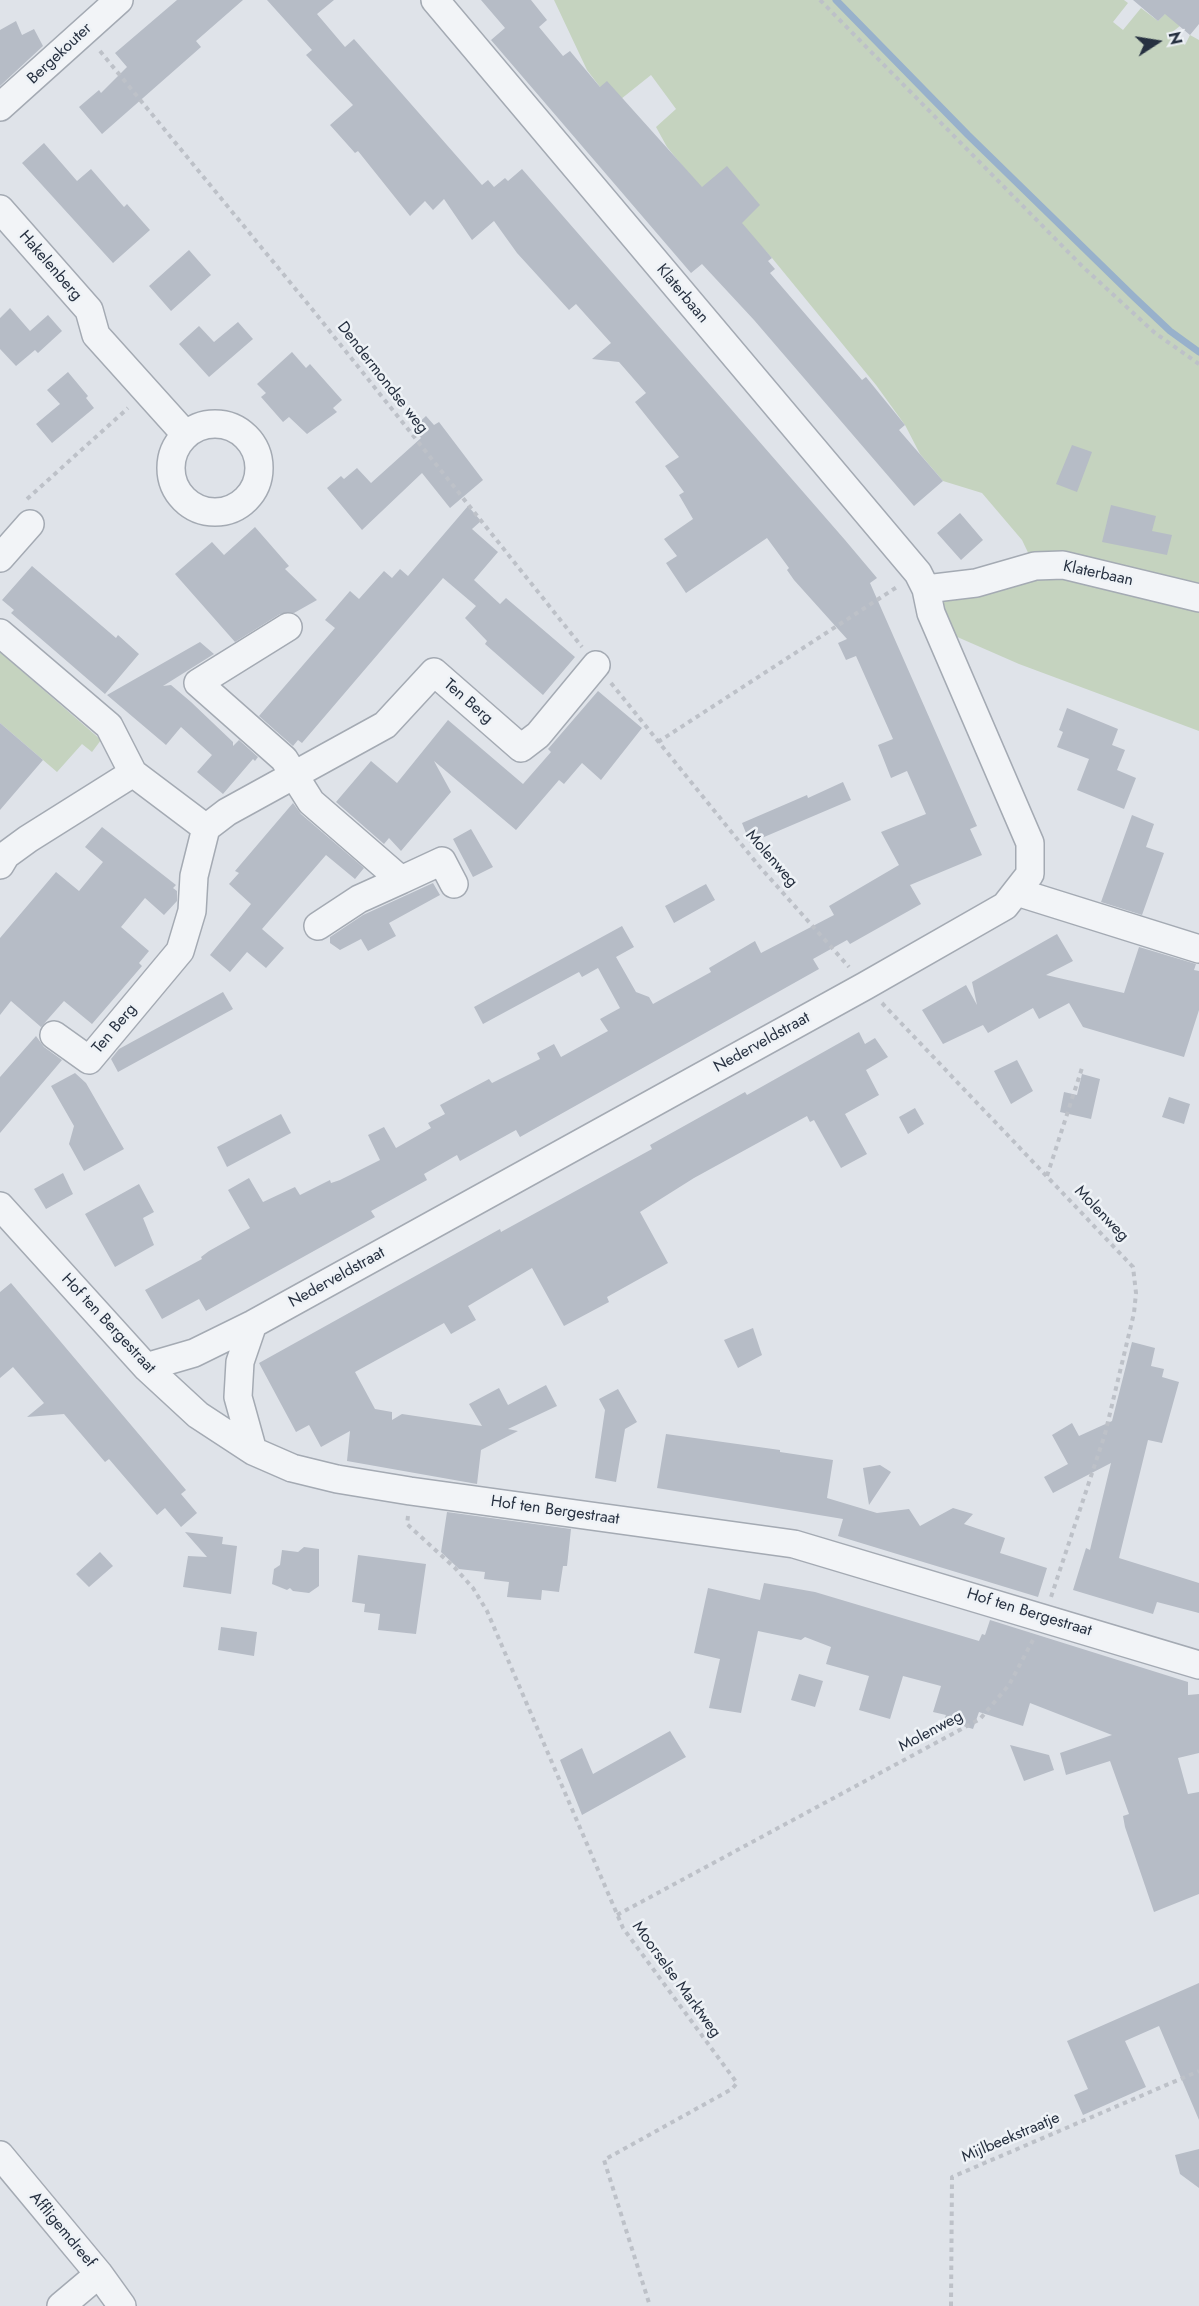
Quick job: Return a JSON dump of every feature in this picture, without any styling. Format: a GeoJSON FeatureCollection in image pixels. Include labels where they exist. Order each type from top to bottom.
{"type":"FeatureCollection","features":[{"type":"Feature","properties":{"kind":"street","name":"Bergekouter"},"geometry":{"type":"LineString","coordinates":[[0,106],[119,0]]}},
{"type":"Feature","properties":{"kind":"street","name":"Klaterbaan"},"geometry":{"type":"LineString","coordinates":[[435,0],[922,581],[931,613],[939,629]]}},
{"type":"Feature","properties":{"kind":"street","name":"Hakelenberg"},"geometry":{"type":"LineString","coordinates":[[0,209],[89,310],[96,336],[186,435]]}},
{"type":"Feature","properties":{"kind":"street"},"geometry":{"type":"LineString","coordinates":[[0,558],[30,524]]}},
{"type":"Feature","properties":{"kind":"street","name":"Klaterbaan"},"geometry":{"type":"LineString","coordinates":[[922,581],[976,583],[1035,566],[1063,565],[1199,598]]}},
{"type":"Feature","properties":{"kind":"street"},"geometry":{"type":"LineString","coordinates":[[288,627],[198,683],[284,759],[295,773],[311,802],[401,880]]}},
{"type":"Feature","properties":{"kind":"street","name":"Nederveldstraat"},"geometry":{"type":"LineString","coordinates":[[146,1367],[194,1353],[253,1324],[866,986],[1005,906],[1030,874],[1030,843],[939,629]]}},
{"type":"Feature","properties":{"kind":"street"},"geometry":{"type":"LineString","coordinates":[[0,633],[109,726],[133,773],[206,828]]}},
{"type":"Feature","properties":{"kind":"street","name":"Ten Berg"},"geometry":{"type":"LineString","coordinates":[[54,1035],[89,1060],[180,951],[192,910],[194,876],[206,828],[226,812],[386,725],[434,672],[521,748],[538,735],[596,665]]}},
{"type":"Feature","properties":{"kind":"street"},"geometry":{"type":"LineString","coordinates":[[0,865],[6,855],[28,839],[133,773]]}},
{"type":"Feature","properties":{"kind":"street"},"geometry":{"type":"LineString","coordinates":[[318,926],[359,900],[441,861],[454,884]]}},
{"type":"Feature","properties":{"kind":"street"},"geometry":{"type":"LineString","coordinates":[[1017,892],[1199,949]]}},
{"type":"Feature","properties":{"kind":"street","name":"Hof ten Bergestraat"},"geometry":{"type":"LineString","coordinates":[[0,1206],[146,1367],[198,1415],[252,1451],[292,1468],[337,1479],[410,1491],[794,1544],[1199,1665]]}},
{"type":"Feature","properties":{"kind":"street"},"geometry":{"type":"LineString","coordinates":[[252,1451],[238,1397],[240,1362],[253,1324]]}},
{"type":"Feature","properties":{"kind":"street","name":"Affligemdreef"},"geometry":{"type":"LineString","coordinates":[[0,2156],[99,2274],[122,2306]]}},
{"type":"Feature","properties":{"kind":"street"},"geometry":{"type":"LineString","coordinates":[[61,2306],[99,2274]]}},
{"type":"Feature","properties":{"kind":"path"},"geometry":{"type":"LineString","coordinates":[[820,0],[1082,266],[1155,333],[1199,364]]}},
{"type":"Feature","properties":{"kind":"path","name":"Dendermondse weg"},"geometry":{"type":"LineString","coordinates":[[84,31],[172,142],[312,309],[658,742]]}},
{"type":"Feature","properties":{"kind":"path"},"geometry":{"type":"LineString","coordinates":[[30,524],[27,498],[147,392]]}},
{"type":"Feature","properties":{"kind":"path"},"geometry":{"type":"LineString","coordinates":[[658,742],[922,581]]}},
{"type":"Feature","properties":{"kind":"path","name":"Molenweg"},"geometry":{"type":"LineString","coordinates":[[617,1916],[980,1719],[1009,1685],[1044,1617],[1105,1434],[1131,1329],[1136,1293],[1133,1267],[866,986],[759,866],[658,742]]}},
{"type":"Feature","properties":{"kind":"path"},"geometry":{"type":"LineString","coordinates":[[1047,1176],[1082,1068]]}},
{"type":"Feature","properties":{"kind":"path","name":"Moorselse Marktweg"},"geometry":{"type":"LineString","coordinates":[[410,1491],[407,1524],[461,1575],[487,1611],[623,1928],[736,2083],[732,2089],[604,2160],[650,2306]]}},
{"type":"Feature","properties":{"kind":"path","name":"Mijlbeekstraatje"},"geometry":{"type":"LineString","coordinates":[[951,2306],[952,2177],[1199,2071]]}},
{"type":"Feature","properties":{"kind":"green space"},"geometry":{"type":"Polygon","coordinates":[[[554,0],[1124,0],[1128,3],[1113,22],[1123,30],[1141,8],[1158,21],[1175,3],[1180,26],[1171,33],[1185,45],[1190,35],[1199,40],[1199,731],[1019,664],[939,629],[926,589],[1034,565],[1022,540],[982,493],[943,481],[920,454],[905,425],[876,385],[772,258],[762,247],[754,254],[667,147],[656,127],[676,109],[651,75],[621,99],[600,87],[587,70],[554,0]]]}},
{"type":"Feature","properties":{"kind":"green space"},"geometry":{"type":"Polygon","coordinates":[[[0,652],[101,740],[92,752],[82,744],[57,772],[0,723],[0,652]]]}},
{"type":"Feature","properties":{"kind":"building"},"geometry":{"type":"Polygon","coordinates":[[[177,0],[243,0],[196,41],[201,47],[102,134],[79,107],[99,90],[101,93],[127,67],[115,53],[177,0]]]}},
{"type":"Feature","properties":{"kind":"building"},"geometry":{"type":"Polygon","coordinates":[[[267,0],[334,0],[317,14],[345,47],[354,39],[482,185],[488,180],[494,187],[505,178],[508,181],[522,169],[877,578],[870,583],[977,826],[970,829],[982,855],[910,885],[921,904],[850,944],[847,940],[813,959],[819,969],[520,1137],[516,1130],[460,1161],[457,1155],[424,1174],[427,1180],[371,1211],[375,1217],[206,1311],[199,1299],[162,1319],[145,1290],[202,1259],[201,1257],[209,1251],[250,1228],[228,1190],[249,1178],[263,1202],[295,1187],[300,1195],[330,1180],[331,1183],[340,1180],[380,1160],[368,1135],[384,1127],[396,1148],[431,1128],[428,1123],[445,1114],[440,1105],[489,1079],[492,1083],[540,1059],[537,1053],[554,1044],[561,1057],[608,1031],[600,1019],[620,1008],[598,968],[582,977],[579,972],[483,1024],[474,1007],[622,926],[634,947],[616,957],[636,992],[649,997],[653,1004],[711,972],[709,968],[755,941],[761,953],[834,915],[829,906],[899,865],[881,832],[926,814],[907,771],[891,778],[878,745],[893,739],[856,656],[846,660],[838,643],[847,639],[794,580],[787,570],[789,568],[767,538],[686,593],[666,563],[677,556],[664,539],[693,519],[679,495],[684,492],[665,466],[679,457],[635,402],[646,393],[619,362],[592,359],[611,343],[576,304],[569,310],[517,253],[494,221],[472,240],[444,199],[433,210],[425,201],[410,216],[358,151],[355,153],[330,125],[353,105],[306,55],[312,50],[267,0]]]}},
{"type":"Feature","properties":{"kind":"building"},"geometry":{"type":"Polygon","coordinates":[[[481,0],[531,0],[547,20],[539,27],[563,56],[570,51],[600,87],[607,81],[702,187],[727,166],[760,205],[742,223],[772,258],[768,261],[775,269],[770,273],[862,380],[866,377],[905,425],[899,430],[943,481],[914,506],[754,320],[702,264],[691,273],[491,40],[505,28],[481,0]]]}},
{"type":"Feature","properties":{"kind":"building"},"geometry":{"type":"Polygon","coordinates":[[[1133,0],[1199,0],[1199,24],[1190,35],[1165,14],[1158,21],[1133,0]]]}},
{"type":"Feature","properties":{"kind":"building"},"geometry":{"type":"Polygon","coordinates":[[[16,21],[22,35],[34,29],[43,46],[0,86],[0,30],[16,21]]]}},
{"type":"Feature","properties":{"kind":"building"},"geometry":{"type":"Polygon","coordinates":[[[44,143],[77,181],[91,169],[124,207],[127,204],[150,230],[113,263],[22,163],[44,143]]]}},
{"type":"Feature","properties":{"kind":"building"},"geometry":{"type":"Polygon","coordinates":[[[189,250],[211,275],[171,311],[149,286],[189,250]]]}},
{"type":"Feature","properties":{"kind":"building"},"geometry":{"type":"Polygon","coordinates":[[[10,308],[30,331],[48,315],[62,331],[38,353],[35,350],[16,366],[0,349],[0,318],[10,308]]]}},
{"type":"Feature","properties":{"kind":"building"},"geometry":{"type":"Polygon","coordinates":[[[238,322],[253,339],[209,377],[179,344],[199,326],[214,342],[238,322]]]}},
{"type":"Feature","properties":{"kind":"building"},"geometry":{"type":"Polygon","coordinates":[[[292,352],[306,368],[310,364],[342,400],[333,408],[337,412],[307,434],[289,417],[283,422],[261,397],[266,393],[257,384],[292,352]]]}},
{"type":"Feature","properties":{"kind":"building"},"geometry":{"type":"Polygon","coordinates":[[[68,372],[88,396],[86,398],[94,408],[52,443],[36,424],[60,404],[47,390],[68,372]]]}},
{"type":"Feature","properties":{"kind":"building"},"geometry":{"type":"Polygon","coordinates":[[[426,416],[434,425],[439,422],[483,480],[450,508],[422,473],[362,530],[327,488],[341,476],[344,479],[357,468],[371,483],[421,438],[413,428],[426,416]]]}},
{"type":"Feature","properties":{"kind":"building"},"geometry":{"type":"Polygon","coordinates":[[[1072,445],[1092,452],[1077,492],[1056,484],[1072,445]]]}},
{"type":"Feature","properties":{"kind":"building"},"geometry":{"type":"Polygon","coordinates":[[[1111,505],[1156,516],[1152,531],[1172,535],[1167,555],[1102,542],[1111,505]]]}},
{"type":"Feature","properties":{"kind":"building"},"geometry":{"type":"Polygon","coordinates":[[[468,506],[481,521],[472,529],[498,552],[474,580],[500,604],[506,598],[575,657],[543,695],[485,644],[487,641],[465,618],[476,606],[443,578],[302,743],[298,740],[293,746],[259,716],[335,628],[325,620],[350,591],[359,599],[384,571],[392,578],[400,569],[408,576],[468,506]]]}},
{"type":"Feature","properties":{"kind":"building"},"geometry":{"type":"Polygon","coordinates":[[[960,513],[983,540],[961,560],[937,533],[960,513]]]}},
{"type":"Feature","properties":{"kind":"building"},"geometry":{"type":"Polygon","coordinates":[[[255,527],[289,566],[285,569],[317,600],[294,613],[280,614],[235,642],[175,574],[212,542],[224,555],[255,527]]]}},
{"type":"Feature","properties":{"kind":"building"},"geometry":{"type":"Polygon","coordinates":[[[32,566],[116,638],[118,635],[139,654],[105,694],[11,613],[14,610],[2,600],[32,566]]]}},
{"type":"Feature","properties":{"kind":"building"},"geometry":{"type":"Polygon","coordinates":[[[200,642],[214,654],[163,686],[171,685],[191,702],[233,742],[233,746],[239,740],[258,757],[255,761],[253,759],[223,794],[197,772],[212,755],[181,727],[166,745],[107,695],[200,642]]]}},
{"type":"Feature","properties":{"kind":"building"},"geometry":{"type":"Polygon","coordinates":[[[598,691],[642,728],[601,780],[582,763],[564,784],[559,780],[516,830],[434,761],[451,792],[401,851],[389,838],[384,844],[336,802],[371,761],[397,783],[448,720],[523,784],[551,752],[548,749],[598,691]]]}},
{"type":"Feature","properties":{"kind":"building"},"geometry":{"type":"Polygon","coordinates":[[[1067,708],[1118,729],[1112,745],[1125,750],[1117,770],[1136,778],[1124,809],[1077,790],[1089,759],[1057,747],[1063,732],[1059,730],[1067,708]]]}},
{"type":"Feature","properties":{"kind":"building"},"geometry":{"type":"Polygon","coordinates":[[[0,723],[43,760],[0,810],[0,723]]]}},
{"type":"Feature","properties":{"kind":"building"},"geometry":{"type":"Polygon","coordinates":[[[843,782],[851,800],[750,843],[742,823],[843,782]]]}},
{"type":"Feature","properties":{"kind":"building"},"geometry":{"type":"Polygon","coordinates":[[[293,803],[301,814],[364,868],[355,879],[326,855],[262,929],[284,948],[266,968],[247,952],[230,972],[210,955],[251,904],[229,884],[239,873],[235,871],[293,803]]]}},
{"type":"Feature","properties":{"kind":"building"},"geometry":{"type":"Polygon","coordinates":[[[1132,815],[1154,824],[1146,847],[1164,853],[1142,915],[1101,902],[1132,815]]]}},
{"type":"Feature","properties":{"kind":"building"},"geometry":{"type":"Polygon","coordinates":[[[102,827],[176,885],[173,888],[177,891],[177,901],[164,915],[145,898],[121,927],[149,951],[139,963],[142,966],[92,1024],[64,1001],[41,1027],[11,1001],[0,1015],[0,938],[56,872],[79,891],[103,862],[85,847],[102,827]]]}},
{"type":"Feature","properties":{"kind":"building"},"geometry":{"type":"Polygon","coordinates":[[[471,829],[493,867],[473,877],[453,839],[471,829]]]}},
{"type":"Feature","properties":{"kind":"building"},"geometry":{"type":"Polygon","coordinates":[[[433,883],[440,895],[389,923],[396,936],[368,951],[361,939],[340,950],[330,943],[330,937],[363,915],[433,883]]]}},
{"type":"Feature","properties":{"kind":"building"},"geometry":{"type":"Polygon","coordinates":[[[706,884],[715,900],[674,923],[665,906],[706,884]]]}},
{"type":"Feature","properties":{"kind":"building"},"geometry":{"type":"Polygon","coordinates":[[[1057,934],[1073,961],[1046,975],[1124,993],[1139,947],[1196,964],[1194,970],[1199,971],[1199,1010],[1184,1057],[1083,1027],[1069,1003],[1039,1019],[1033,1008],[988,1033],[983,1025],[943,1044],[922,1010],[966,985],[977,1005],[972,982],[1057,934]]]}},
{"type":"Feature","properties":{"kind":"building"},"geometry":{"type":"Polygon","coordinates":[[[223,992],[233,1009],[118,1072],[111,1059],[119,1049],[223,992]]]}},
{"type":"Feature","properties":{"kind":"building"},"geometry":{"type":"Polygon","coordinates":[[[859,1032],[865,1044],[875,1038],[888,1057],[866,1070],[879,1095],[845,1114],[867,1154],[841,1168],[814,1120],[810,1122],[807,1116],[694,1178],[640,1212],[668,1263],[607,1297],[609,1302],[564,1326],[532,1268],[468,1306],[476,1320],[451,1334],[444,1323],[355,1372],[375,1409],[392,1412],[392,1420],[402,1414],[482,1426],[469,1404],[499,1388],[508,1405],[546,1385],[557,1406],[508,1429],[518,1431],[481,1450],[477,1484],[347,1461],[350,1431],[321,1447],[309,1425],[296,1432],[259,1363],[500,1229],[501,1232],[652,1149],[650,1145],[745,1092],[747,1095],[859,1032]]]}},
{"type":"Feature","properties":{"kind":"building"},"geometry":{"type":"Polygon","coordinates":[[[36,1036],[44,1047],[62,1060],[0,1133],[0,1077],[36,1036]]]}},
{"type":"Feature","properties":{"kind":"building"},"geometry":{"type":"Polygon","coordinates":[[[1017,1060],[1033,1091],[1011,1104],[994,1071],[1017,1060]]]}},
{"type":"Feature","properties":{"kind":"building"},"geometry":{"type":"Polygon","coordinates":[[[75,1073],[86,1083],[124,1149],[84,1171],[69,1144],[74,1126],[51,1086],[75,1073]]]}},
{"type":"Feature","properties":{"kind":"building"},"geometry":{"type":"Polygon","coordinates":[[[1082,1074],[1100,1079],[1091,1119],[1060,1112],[1064,1092],[1077,1095],[1082,1074]]]}},
{"type":"Feature","properties":{"kind":"building"},"geometry":{"type":"Polygon","coordinates":[[[1169,1097],[1190,1104],[1184,1124],[1162,1117],[1169,1097]]]}},
{"type":"Feature","properties":{"kind":"building"},"geometry":{"type":"Polygon","coordinates":[[[915,1108],[924,1124],[908,1134],[899,1117],[915,1108]]]}},
{"type":"Feature","properties":{"kind":"building"},"geometry":{"type":"Polygon","coordinates":[[[281,1114],[291,1133],[227,1167],[217,1147],[281,1114]]]}},
{"type":"Feature","properties":{"kind":"building"},"geometry":{"type":"Polygon","coordinates":[[[63,1173],[73,1194],[46,1209],[34,1189],[63,1173]]]}},
{"type":"Feature","properties":{"kind":"building"},"geometry":{"type":"Polygon","coordinates":[[[139,1184],[154,1212],[143,1218],[154,1245],[115,1267],[85,1214],[139,1184]]]}},
{"type":"Feature","properties":{"kind":"building"},"geometry":{"type":"Polygon","coordinates":[[[11,1283],[186,1490],[181,1494],[197,1513],[181,1527],[165,1508],[157,1515],[109,1459],[105,1462],[64,1414],[27,1417],[44,1403],[13,1367],[0,1378],[0,1292],[11,1283]]]}},
{"type":"Feature","properties":{"kind":"building"},"geometry":{"type":"Polygon","coordinates":[[[753,1328],[762,1355],[738,1368],[724,1340],[753,1328]]]}},
{"type":"Feature","properties":{"kind":"building"},"geometry":{"type":"Polygon","coordinates":[[[1132,1342],[1155,1348],[1151,1366],[1164,1369],[1162,1377],[1179,1382],[1162,1443],[1148,1440],[1119,1558],[1199,1583],[1199,1613],[1157,1602],[1153,1614],[1073,1590],[1086,1548],[1090,1550],[1111,1463],[1053,1493],[1044,1477],[1068,1464],[1052,1435],[1072,1423],[1079,1436],[1112,1421],[1132,1342]]]}},
{"type":"Feature","properties":{"kind":"building"},"geometry":{"type":"Polygon","coordinates":[[[618,1389],[637,1422],[625,1429],[616,1482],[595,1478],[605,1410],[599,1399],[618,1389]]]}},
{"type":"Feature","properties":{"kind":"building"},"geometry":{"type":"Polygon","coordinates":[[[666,1434],[833,1460],[827,1498],[877,1513],[909,1509],[920,1526],[953,1508],[973,1514],[964,1524],[1005,1538],[1000,1553],[1047,1568],[1038,1597],[838,1536],[843,1519],[657,1488],[666,1434]]]}},
{"type":"Feature","properties":{"kind":"building"},"geometry":{"type":"Polygon","coordinates":[[[880,1465],[891,1472],[869,1505],[863,1468],[880,1465]]]}},
{"type":"Feature","properties":{"kind":"building"},"geometry":{"type":"Polygon","coordinates":[[[447,1512],[571,1529],[567,1566],[563,1566],[559,1592],[542,1590],[541,1600],[507,1597],[509,1582],[484,1579],[485,1572],[459,1569],[441,1552],[447,1512]]]}},
{"type":"Feature","properties":{"kind":"building"},"geometry":{"type":"Polygon","coordinates":[[[185,1532],[223,1537],[222,1544],[237,1546],[231,1594],[183,1587],[188,1556],[207,1557],[185,1532]]]}},
{"type":"Feature","properties":{"kind":"building"},"geometry":{"type":"Polygon","coordinates":[[[304,1547],[319,1549],[319,1586],[309,1593],[293,1591],[290,1588],[287,1590],[272,1584],[274,1569],[280,1565],[282,1550],[298,1552],[304,1547]]]}},
{"type":"Feature","properties":{"kind":"building"},"geometry":{"type":"Polygon","coordinates":[[[100,1552],[113,1566],[89,1587],[76,1574],[100,1552]]]}},
{"type":"Feature","properties":{"kind":"building"},"geometry":{"type":"Polygon","coordinates":[[[358,1555],[426,1564],[416,1634],[378,1630],[380,1614],[364,1612],[365,1604],[352,1602],[358,1555]]]}},
{"type":"Feature","properties":{"kind":"building"},"geometry":{"type":"Polygon","coordinates":[[[764,1583],[815,1592],[979,1641],[982,1634],[985,1635],[990,1620],[1188,1682],[1188,1695],[1199,1694],[1199,1753],[1178,1758],[1188,1794],[1199,1792],[1199,1894],[1154,1912],[1125,1827],[1123,1816],[1129,1814],[1110,1761],[1066,1775],[1060,1753],[1112,1735],[1030,1703],[1023,1726],[979,1712],[973,1729],[944,1720],[946,1715],[933,1712],[941,1686],[903,1676],[890,1719],[859,1710],[869,1676],[826,1664],[831,1647],[805,1637],[801,1640],[758,1631],[741,1713],[709,1708],[720,1659],[694,1653],[708,1588],[760,1600],[764,1583]]]}},
{"type":"Feature","properties":{"kind":"building"},"geometry":{"type":"Polygon","coordinates":[[[221,1627],[257,1632],[254,1656],[218,1650],[221,1627]]]}},
{"type":"Feature","properties":{"kind":"building"},"geometry":{"type":"Polygon","coordinates":[[[799,1674],[823,1681],[815,1707],[791,1700],[799,1674]]]}},
{"type":"Feature","properties":{"kind":"building"},"geometry":{"type":"Polygon","coordinates":[[[670,1731],[686,1757],[582,1815],[560,1760],[582,1748],[593,1774],[670,1731]]]}},
{"type":"Feature","properties":{"kind":"building"},"geometry":{"type":"Polygon","coordinates":[[[1010,1745],[1049,1755],[1054,1770],[1024,1781],[1010,1745]]]}},
{"type":"Feature","properties":{"kind":"building"},"geometry":{"type":"Polygon","coordinates":[[[1199,1983],[1199,2120],[1159,2026],[1125,2041],[1146,2087],[1083,2115],[1074,2095],[1088,2089],[1067,2041],[1199,1983]]]}},
{"type":"Feature","properties":{"kind":"building"},"geometry":{"type":"Polygon","coordinates":[[[1199,2149],[1199,2188],[1180,2174],[1175,2155],[1199,2149]]]}},
{"type":"Feature","properties":{"kind":"waterway"},"geometry":{"type":"LineString","coordinates":[[836,0],[968,135],[1134,297],[1170,331],[1199,352]]}}]}
